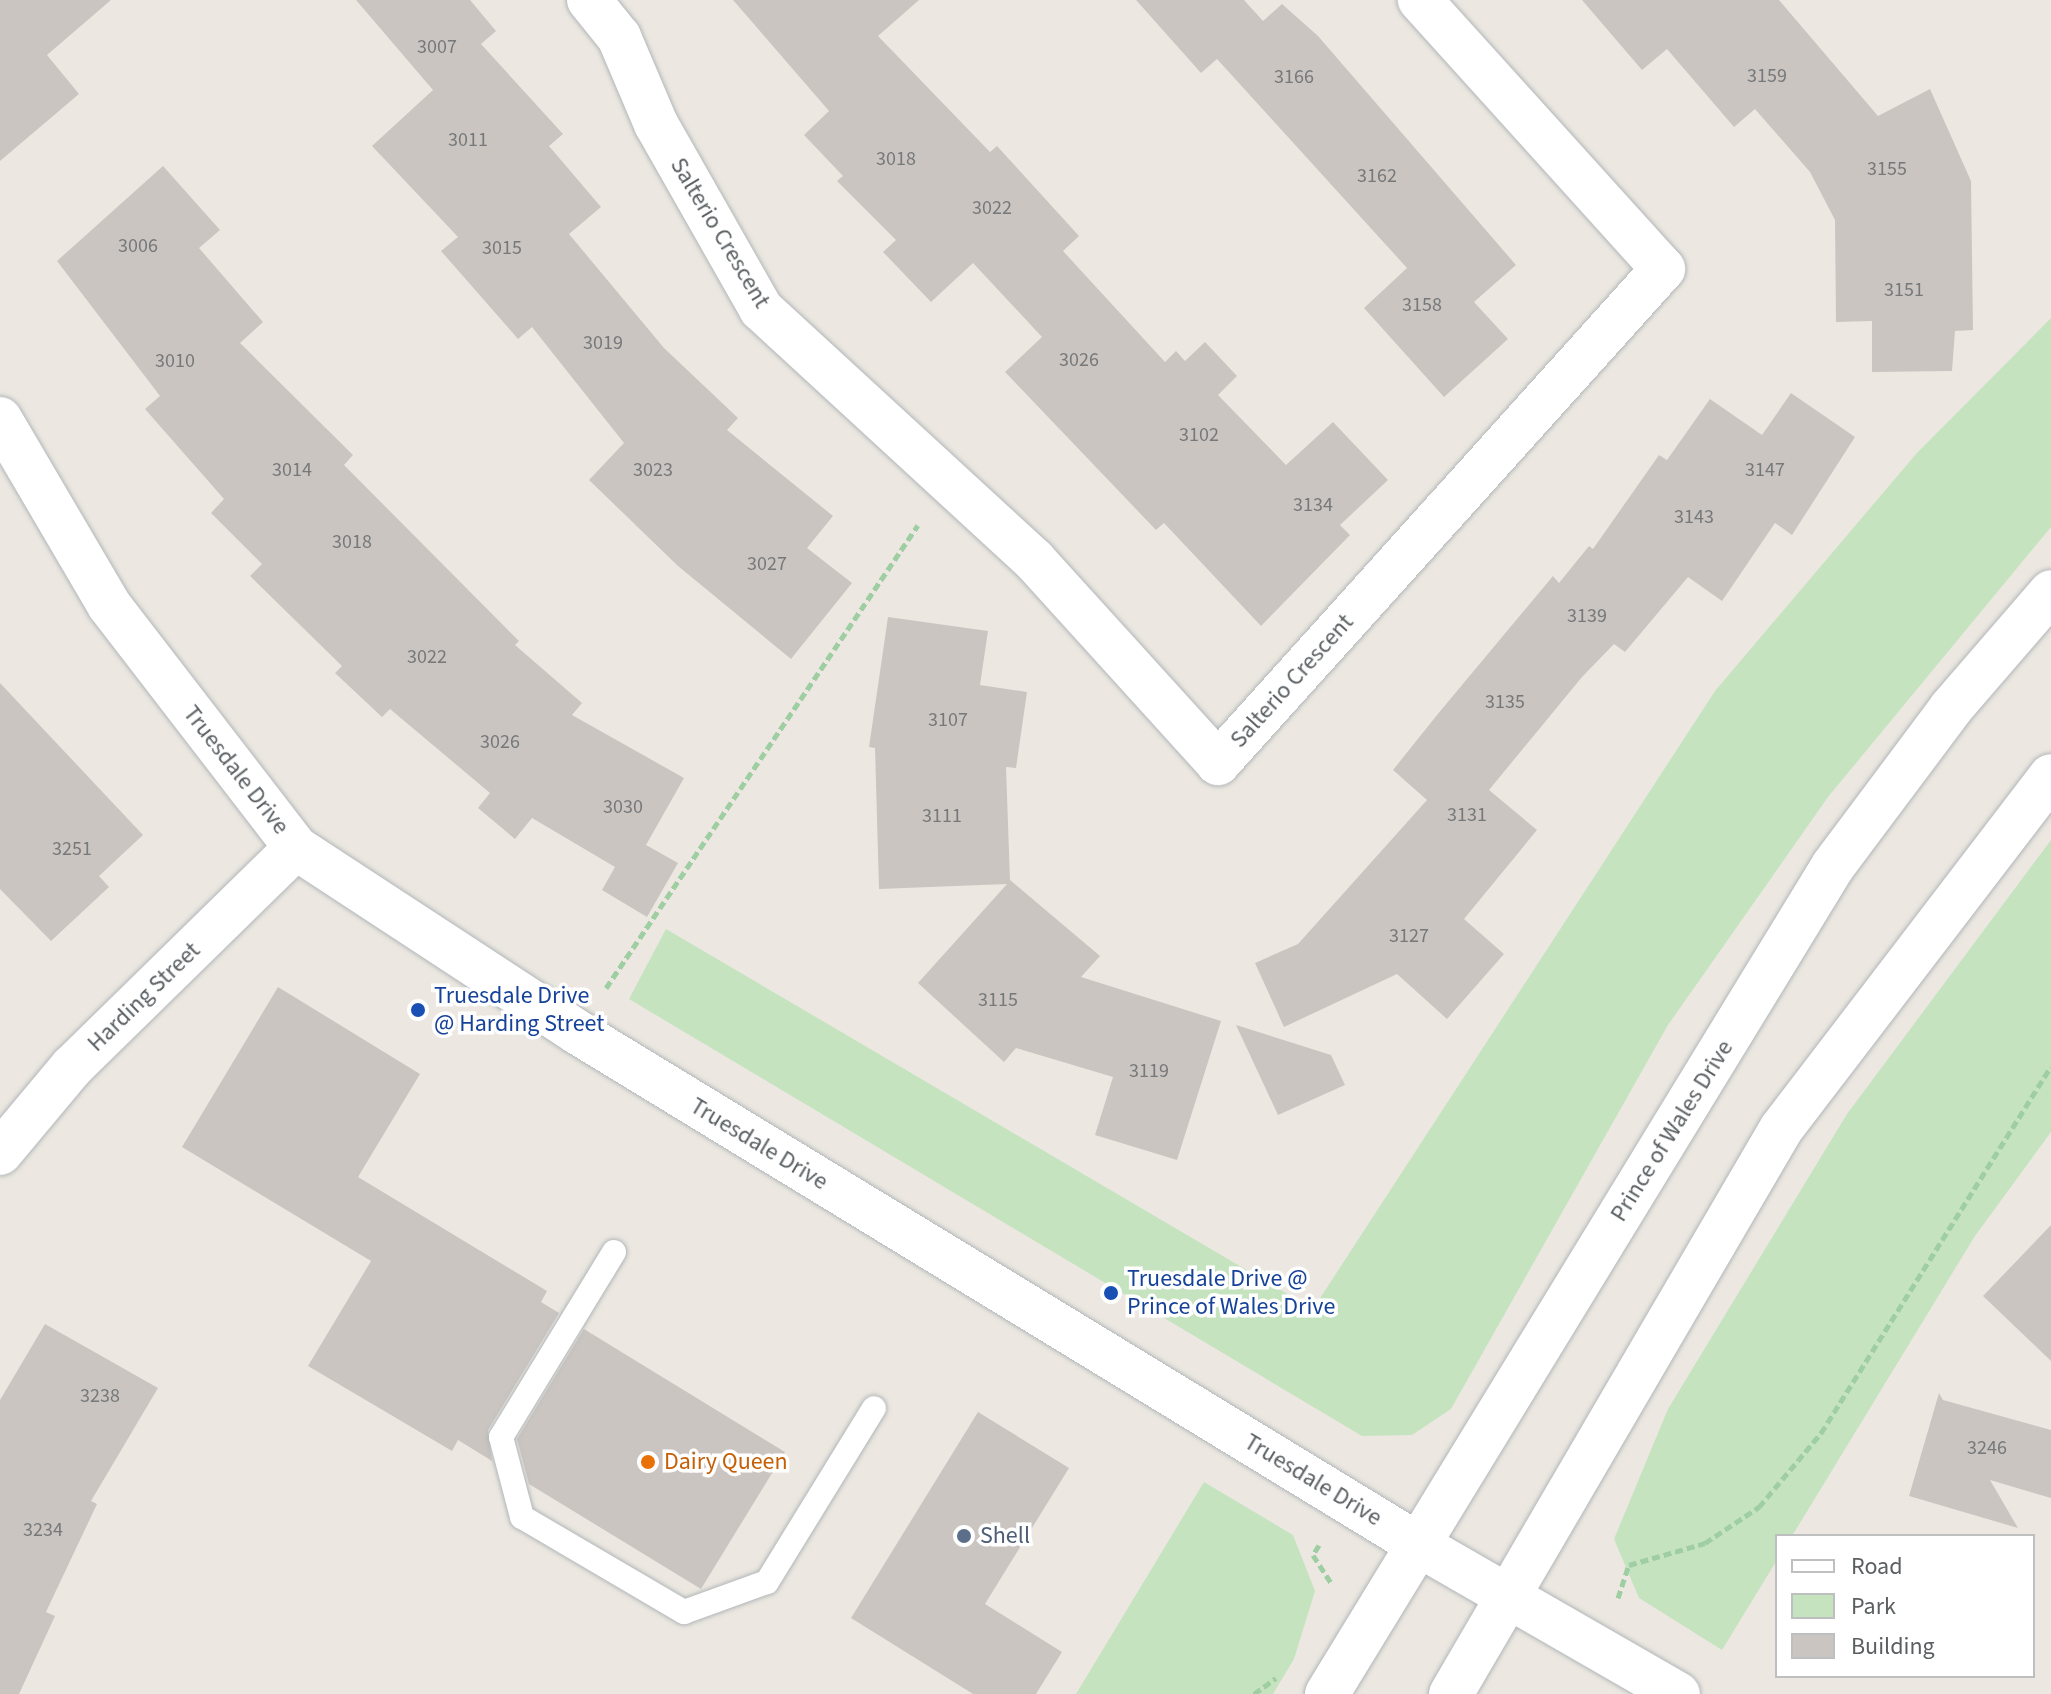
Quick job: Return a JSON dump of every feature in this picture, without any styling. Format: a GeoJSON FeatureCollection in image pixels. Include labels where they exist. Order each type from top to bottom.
{"type":"FeatureCollection","features":[{"type":"Feature","properties":{"kind":"street","name":"Salterio Crescent"},"geometry":{"type":"LineString","coordinates":[[589,0],[619,37],[656,124],[761,309],[1034,560],[1218,763],[1663,269],[1420,0]]}},
{"type":"Feature","properties":{"kind":"street","name":"Truesdale Drive"},"geometry":{"type":"LineString","coordinates":[[0,419],[109,605],[296,848],[577,1032],[1506,1599],[1678,1694]]}},
{"type":"Feature","properties":{"kind":"street","name":"Prince of Wales Drive"},"geometry":{"type":"LineString","coordinates":[[1327,1694],[1833,866],[1951,708],[2051,592]]}},
{"type":"Feature","properties":{"kind":"street"},"geometry":{"type":"LineString","coordinates":[[1451,1694],[1781,1129],[2051,776]]}},
{"type":"Feature","properties":{"kind":"street","name":"Harding Street"},"geometry":{"type":"LineString","coordinates":[[0,1153],[72,1067],[296,848]]}},
{"type":"Feature","properties":{"kind":"lane"},"geometry":{"type":"LineString","coordinates":[[614,1252],[501,1437],[522,1517],[684,1612],[767,1582],[874,1408]]}},
{"type":"Feature","properties":{"kind":"path"},"geometry":{"type":"LineString","coordinates":[[577,1032],[948,480]]}},
{"type":"Feature","properties":{"kind":"path"},"geometry":{"type":"LineString","coordinates":[[1599,1649],[1629,1565],[1705,1543],[1759,1507],[1821,1433],[2051,1067]]}},
{"type":"Feature","properties":{"kind":"path"},"geometry":{"type":"LineString","coordinates":[[1330,1595],[1332,1583],[1313,1555],[1346,1500]]}},
{"type":"Feature","properties":{"kind":"path"},"geometry":{"type":"LineString","coordinates":[[1254,1694],[1287,1671]]}},
{"type":"Feature","properties":{"kind":"green space"},"geometry":{"type":"Polygon","coordinates":[[[2051,318],[2051,527],[1828,797],[1668,1025],[1451,1409],[1412,1435],[1362,1436],[629,999],[666,929],[1313,1309],[1715,691],[1916,454],[2051,318]]]}},
{"type":"Feature","properties":{"kind":"green space"},"geometry":{"type":"Polygon","coordinates":[[[2051,840],[2051,1132],[1975,1236],[1793,1534],[1775,1534],[1775,1563],[1722,1650],[1639,1598],[1614,1539],[1668,1409],[1847,1114],[2051,840]]]}},
{"type":"Feature","properties":{"kind":"green space"},"geometry":{"type":"Polygon","coordinates":[[[1204,1482],[1293,1535],[1315,1591],[1294,1659],[1273,1694],[1076,1694],[1204,1482]]]}},
{"type":"Feature","properties":{"kind":"building"},"geometry":{"type":"Polygon","coordinates":[[[0,0],[111,0],[47,55],[79,94],[0,161],[0,0]]]}},
{"type":"Feature","properties":{"kind":"building"},"geometry":{"type":"Polygon","coordinates":[[[356,0],[470,0],[496,31],[481,44],[563,134],[549,146],[601,207],[569,234],[664,348],[738,418],[727,430],[833,516],[807,548],[852,583],[791,659],[678,566],[589,480],[624,443],[532,327],[518,339],[441,251],[458,237],[372,146],[433,90],[356,0]]]}},
{"type":"Feature","properties":{"kind":"building"},"geometry":{"type":"Polygon","coordinates":[[[733,0],[919,0],[878,36],[990,152],[997,146],[1079,236],[1063,251],[1165,362],[1176,351],[1185,361],[1205,342],[1237,376],[1218,395],[1286,465],[1333,422],[1388,480],[1340,525],[1350,535],[1261,626],[1164,523],[1156,530],[1005,372],[1042,337],[973,263],[931,302],[883,252],[896,240],[837,181],[843,176],[804,135],[829,111],[733,0]]]}},
{"type":"Feature","properties":{"kind":"building"},"geometry":{"type":"Polygon","coordinates":[[[1136,0],[1244,0],[1263,21],[1282,4],[1318,36],[1516,265],[1474,302],[1508,339],[1444,397],[1364,308],[1407,268],[1217,59],[1201,73],[1136,0]]]}},
{"type":"Feature","properties":{"kind":"building"},"geometry":{"type":"Polygon","coordinates":[[[1582,0],[1779,0],[1878,116],[1930,89],[1971,181],[1973,330],[1955,331],[1952,371],[1872,372],[1872,321],[1836,322],[1835,220],[1810,172],[1755,109],[1734,127],[1667,49],[1642,70],[1582,0]]]}},
{"type":"Feature","properties":{"kind":"building"},"geometry":{"type":"Polygon","coordinates":[[[163,166],[220,230],[199,248],[263,322],[240,343],[353,455],[344,465],[519,641],[515,645],[582,703],[572,715],[684,778],[646,845],[678,863],[647,917],[602,890],[615,867],[532,818],[515,839],[478,808],[490,793],[390,709],[382,717],[335,673],[342,666],[250,576],[262,564],[211,513],[224,499],[145,409],[160,396],[57,261],[163,166]]]}},
{"type":"Feature","properties":{"kind":"building"},"geometry":{"type":"Polygon","coordinates":[[[1791,393],[1855,437],[1792,535],[1775,523],[1722,601],[1688,577],[1625,652],[1614,644],[1582,677],[1489,790],[1537,830],[1464,919],[1504,954],[1447,1019],[1397,974],[1284,1027],[1255,963],[1298,944],[1427,800],[1393,770],[1553,576],[1559,583],[1589,546],[1593,549],[1659,455],[1667,460],[1710,399],[1762,435],[1791,393]]]}},
{"type":"Feature","properties":{"kind":"building"},"geometry":{"type":"Polygon","coordinates":[[[888,617],[988,631],[980,685],[1027,692],[1016,768],[1006,767],[1010,880],[1100,956],[1081,977],[1221,1021],[1177,1160],[1095,1135],[1113,1077],[1016,1048],[1004,1062],[918,983],[1007,884],[879,889],[875,748],[869,747],[888,617]]]}},
{"type":"Feature","properties":{"kind":"building"},"geometry":{"type":"Polygon","coordinates":[[[0,683],[143,835],[99,876],[109,887],[51,941],[0,889],[0,683]]]}},
{"type":"Feature","properties":{"kind":"building"},"geometry":{"type":"Polygon","coordinates":[[[278,987],[420,1074],[358,1177],[547,1291],[541,1302],[559,1313],[488,1430],[492,1461],[458,1440],[452,1451],[308,1366],[371,1261],[182,1147],[278,987]]]}},
{"type":"Feature","properties":{"kind":"building"},"geometry":{"type":"Polygon","coordinates":[[[1236,1025],[1331,1055],[1345,1085],[1278,1115],[1236,1025]]]}},
{"type":"Feature","properties":{"kind":"building"},"geometry":{"type":"Polygon","coordinates":[[[2051,1225],[2051,1361],[1983,1296],[2051,1225]]]}},
{"type":"Feature","properties":{"kind":"building"},"geometry":{"type":"Polygon","coordinates":[[[45,1324],[158,1388],[91,1501],[97,1504],[46,1612],[55,1616],[19,1694],[0,1694],[0,1400],[45,1324]]]}},
{"type":"Feature","properties":{"kind":"building","name":"Dairy Queen"},"geometry":{"type":"Polygon","coordinates":[[[584,1329],[785,1452],[701,1589],[529,1484],[517,1439],[584,1329]]]}},
{"type":"Feature","properties":{"kind":"building"},"geometry":{"type":"Polygon","coordinates":[[[1939,1393],[1943,1400],[2051,1430],[2051,1498],[1990,1480],[2018,1528],[1909,1496],[1939,1393]]]}},
{"type":"Feature","properties":{"kind":"building","name":"Shell"},"geometry":{"type":"Polygon","coordinates":[[[978,1412],[1069,1468],[985,1604],[1062,1652],[1036,1694],[973,1694],[851,1618],[978,1412]]]}},
{"type":"Feature","properties":{"kind":"place","name":"Truesdale Drive @ Harding Street"},"geometry":{"type":"Point","coordinates":[418,1010]}},
{"type":"Feature","properties":{"kind":"place","name":"Truesdale Drive @ Prince of Wales Drive"},"geometry":{"type":"Point","coordinates":[1111,1293]}},
{"type":"Feature","properties":{"kind":"place","name":"Dairy Queen"},"geometry":{"type":"Point","coordinates":[648,1462]}},
{"type":"Feature","properties":{"kind":"place","name":"Shell"},"geometry":{"type":"Point","coordinates":[964,1536]}}]}
